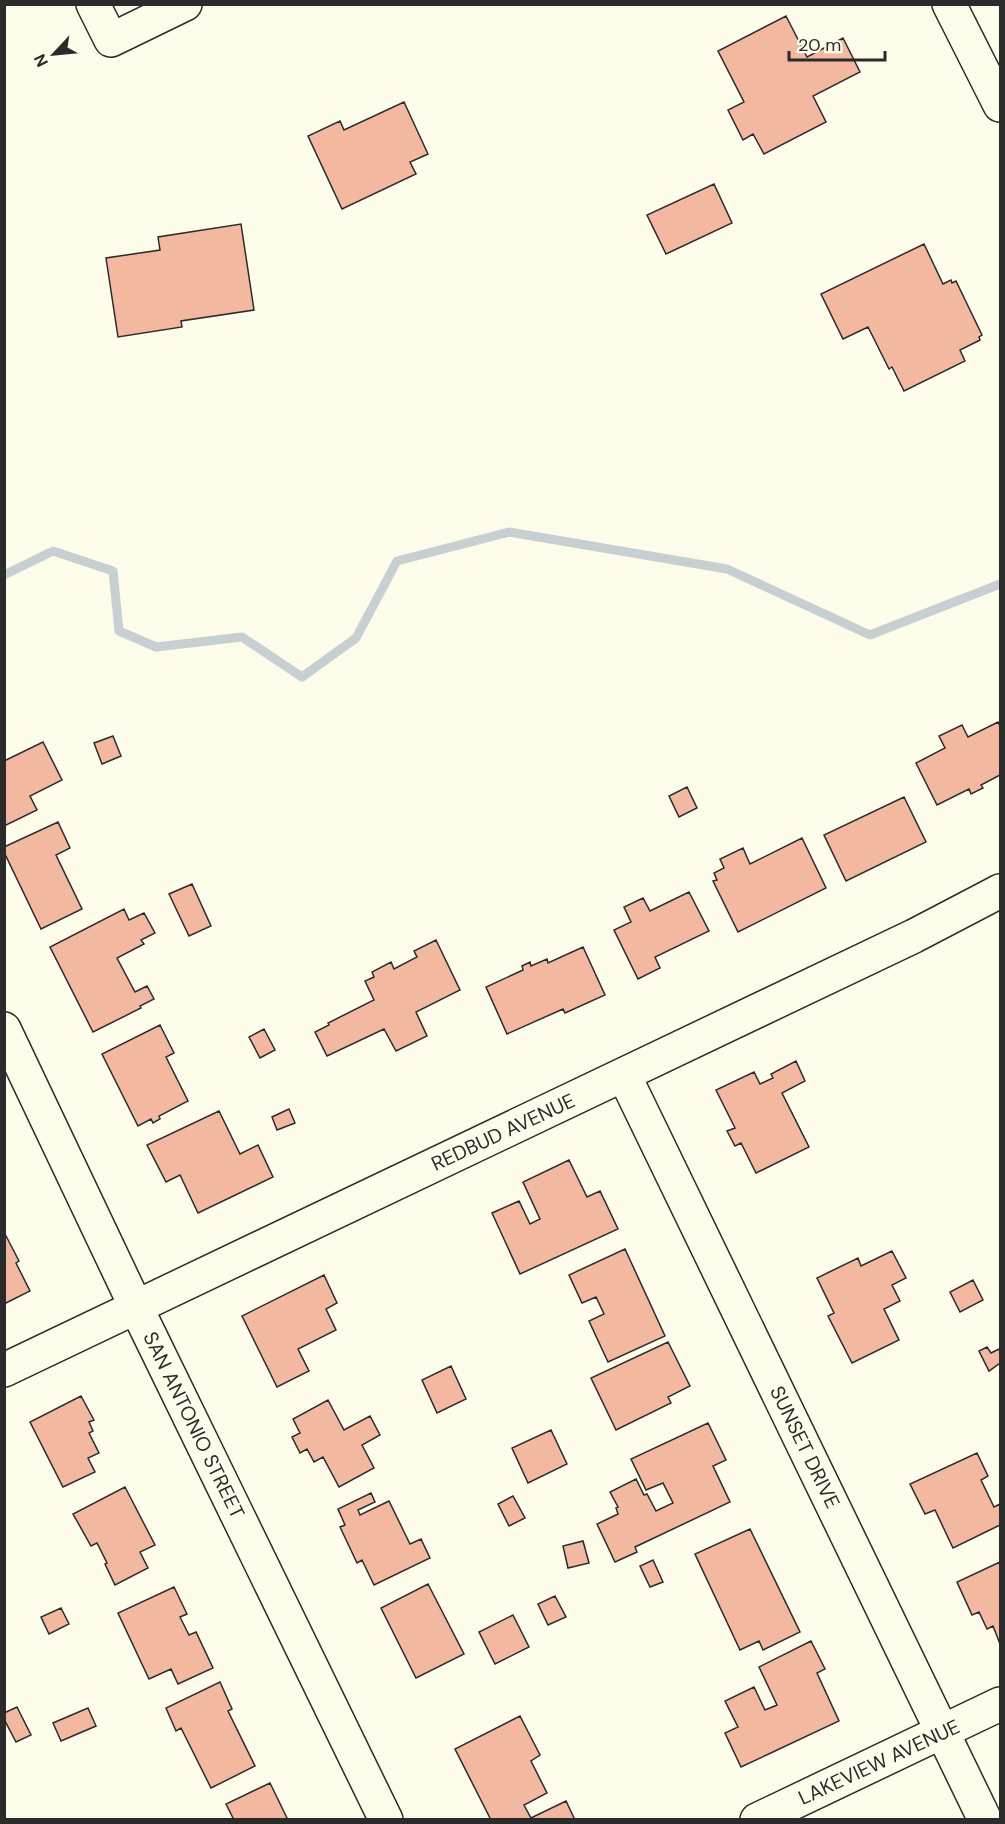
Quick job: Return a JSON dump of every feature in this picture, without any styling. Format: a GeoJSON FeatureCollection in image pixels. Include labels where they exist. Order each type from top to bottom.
{"type":"FeatureCollection","features":[{"type":"Feature","properties":{"kind":"street"},"geometry":{"type":"LineString","coordinates":[[93,4],[111,40],[185,4]]}},
{"type":"Feature","properties":{"kind":"street"},"geometry":{"type":"LineString","coordinates":[[949,4],[1000,105]]}},
{"type":"Feature","properties":{"kind":"street","name":"REDBUD AVENUE"},"geometry":{"type":"LineString","coordinates":[[4,1370],[903,941],[1000,891]]}},
{"type":"Feature","properties":{"kind":"street","name":"SAN ANTONIO STREET"},"geometry":{"type":"LineString","coordinates":[[4,1029],[136,1307],[386,1820]]}},
{"type":"Feature","properties":{"kind":"street","name":"SUNSET DRIVE"},"geometry":{"type":"LineString","coordinates":[[624,1075],[985,1820]]}},
{"type":"Feature","properties":{"kind":"street","name":"LAKEVIEW AVENUE"},"geometry":{"type":"LineString","coordinates":[[757,1820],[1000,1704]]}},
{"type":"Feature","properties":{"kind":"building"},"geometry":{"type":"Polygon","coordinates":[[[786,16],[807,57],[843,38],[860,72],[813,96],[826,122],[764,154],[753,134],[743,140],[728,110],[744,102],[718,51],[786,16]]]}},
{"type":"Feature","properties":{"kind":"building"},"geometry":{"type":"Polygon","coordinates":[[[404,102],[428,154],[410,162],[416,174],[342,209],[308,136],[340,121],[344,130],[404,102]]]}},
{"type":"Feature","properties":{"kind":"building"},"geometry":{"type":"Polygon","coordinates":[[[714,184],[732,223],[666,254],[647,215],[714,184]]]}},
{"type":"Feature","properties":{"kind":"building"},"geometry":{"type":"Polygon","coordinates":[[[241,224],[254,310],[181,321],[182,327],[118,337],[106,258],[160,250],[158,237],[241,224]]]}},
{"type":"Feature","properties":{"kind":"building"},"geometry":{"type":"Polygon","coordinates":[[[924,244],[943,284],[951,280],[952,283],[956,281],[982,335],[979,337],[980,340],[960,350],[965,361],[904,391],[892,367],[889,369],[868,327],[843,339],[821,294],[924,244]]]}},
{"type":"Feature","properties":{"kind":"building"},"geometry":{"type":"Polygon","coordinates":[[[998,722],[1000,726],[1000,775],[981,785],[983,788],[971,794],[969,789],[937,805],[916,763],[945,748],[939,736],[962,725],[968,737],[998,722]]]}},
{"type":"Feature","properties":{"kind":"building"},"geometry":{"type":"Polygon","coordinates":[[[113,736],[121,756],[102,764],[94,743],[113,736]]]}},
{"type":"Feature","properties":{"kind":"building"},"geometry":{"type":"Polygon","coordinates":[[[43,742],[62,780],[30,796],[37,810],[4,826],[4,761],[43,742]]]}},
{"type":"Feature","properties":{"kind":"building"},"geometry":{"type":"Polygon","coordinates":[[[687,787],[697,808],[679,817],[669,796],[687,787]]]}},
{"type":"Feature","properties":{"kind":"building"},"geometry":{"type":"Polygon","coordinates":[[[904,797],[926,842],[846,881],[824,835],[904,797]]]}},
{"type":"Feature","properties":{"kind":"building"},"geometry":{"type":"Polygon","coordinates":[[[58,822],[70,848],[56,855],[82,909],[41,929],[4,852],[4,847],[58,822]]]}},
{"type":"Feature","properties":{"kind":"building"},"geometry":{"type":"Polygon","coordinates":[[[802,838],[826,888],[738,932],[713,881],[717,880],[714,873],[724,868],[720,859],[743,848],[750,864],[802,838]]]}},
{"type":"Feature","properties":{"kind":"building"},"geometry":{"type":"Polygon","coordinates":[[[192,884],[211,926],[189,936],[169,894],[192,884]]]}},
{"type":"Feature","properties":{"kind":"building"},"geometry":{"type":"Polygon","coordinates":[[[689,892],[709,931],[655,957],[660,968],[638,979],[614,930],[631,922],[624,907],[643,898],[650,911],[689,892]]]}},
{"type":"Feature","properties":{"kind":"building"},"geometry":{"type":"Polygon","coordinates":[[[124,909],[129,920],[144,913],[155,933],[141,940],[144,944],[117,958],[135,992],[147,986],[154,999],[93,1032],[50,947],[124,909]]]}},
{"type":"Feature","properties":{"kind":"building"},"geometry":{"type":"Polygon","coordinates":[[[436,940],[460,990],[416,1012],[427,1036],[396,1051],[384,1029],[327,1056],[315,1032],[374,1000],[365,981],[374,977],[372,972],[391,962],[394,969],[417,957],[414,951],[436,940]]]}},
{"type":"Feature","properties":{"kind":"building"},"geometry":{"type":"Polygon","coordinates":[[[583,947],[605,995],[565,1013],[563,1009],[507,1034],[486,987],[523,970],[522,966],[530,962],[531,966],[547,959],[548,963],[583,947]]]}},
{"type":"Feature","properties":{"kind":"building"},"geometry":{"type":"Polygon","coordinates":[[[160,1025],[174,1053],[166,1057],[188,1101],[159,1116],[160,1119],[153,1123],[151,1119],[138,1126],[102,1054],[160,1025]]]}},
{"type":"Feature","properties":{"kind":"building"},"geometry":{"type":"Polygon","coordinates":[[[264,1029],[275,1050],[260,1058],[249,1037],[264,1029]]]}},
{"type":"Feature","properties":{"kind":"building"},"geometry":{"type":"Polygon","coordinates":[[[796,1061],[805,1081],[782,1093],[809,1147],[756,1173],[741,1143],[735,1146],[727,1131],[735,1128],[716,1090],[754,1072],[760,1084],[773,1078],[771,1074],[796,1061]]]}},
{"type":"Feature","properties":{"kind":"building"},"geometry":{"type":"Polygon","coordinates":[[[289,1109],[295,1123],[277,1130],[272,1117],[289,1109]]]}},
{"type":"Feature","properties":{"kind":"building"},"geometry":{"type":"Polygon","coordinates":[[[219,1111],[240,1154],[258,1145],[273,1177],[198,1213],[180,1175],[166,1182],[147,1145],[219,1111]]]}},
{"type":"Feature","properties":{"kind":"building"},"geometry":{"type":"Polygon","coordinates":[[[569,1160],[587,1197],[600,1191],[618,1229],[520,1274],[492,1213],[519,1201],[530,1224],[540,1219],[523,1182],[569,1160]]]}},
{"type":"Feature","properties":{"kind":"building"},"geometry":{"type":"Polygon","coordinates":[[[4,1232],[19,1261],[16,1263],[30,1291],[4,1304],[4,1232]]]}},
{"type":"Feature","properties":{"kind":"building"},"geometry":{"type":"Polygon","coordinates":[[[625,1249],[665,1336],[608,1362],[589,1321],[604,1314],[596,1297],[582,1303],[569,1275],[625,1249]]]}},
{"type":"Feature","properties":{"kind":"building"},"geometry":{"type":"Polygon","coordinates":[[[892,1251],[906,1278],[892,1285],[900,1301],[884,1309],[899,1340],[852,1363],[828,1316],[834,1313],[817,1278],[858,1258],[861,1266],[892,1251]]]}},
{"type":"Feature","properties":{"kind":"building"},"geometry":{"type":"Polygon","coordinates":[[[324,1275],[337,1303],[326,1309],[336,1330],[298,1349],[309,1371],[277,1387],[242,1316],[324,1275]]]}},
{"type":"Feature","properties":{"kind":"building"},"geometry":{"type":"Polygon","coordinates":[[[973,1280],[983,1300],[960,1312],[950,1292],[973,1280]]]}},
{"type":"Feature","properties":{"kind":"building"},"geometry":{"type":"Polygon","coordinates":[[[668,1342],[690,1386],[668,1397],[671,1403],[616,1430],[591,1378],[668,1342]]]}},
{"type":"Feature","properties":{"kind":"building"},"geometry":{"type":"Polygon","coordinates":[[[987,1347],[991,1353],[999,1349],[1000,1352],[1000,1363],[989,1371],[979,1351],[987,1347]]]}},
{"type":"Feature","properties":{"kind":"building"},"geometry":{"type":"Polygon","coordinates":[[[451,1366],[466,1399],[437,1413],[422,1380],[451,1366]]]}},
{"type":"Feature","properties":{"kind":"building"},"geometry":{"type":"Polygon","coordinates":[[[81,1396],[94,1420],[89,1422],[93,1431],[89,1433],[99,1453],[88,1458],[95,1472],[63,1487],[30,1422],[81,1396]]]}},
{"type":"Feature","properties":{"kind":"building"},"geometry":{"type":"Polygon","coordinates":[[[328,1400],[344,1430],[370,1416],[380,1435],[362,1445],[374,1468],[339,1487],[323,1457],[314,1462],[307,1449],[300,1453],[292,1437],[300,1433],[293,1419],[328,1400]]]}},
{"type":"Feature","properties":{"kind":"building"},"geometry":{"type":"Polygon","coordinates":[[[708,1423],[726,1460],[713,1466],[730,1502],[635,1547],[637,1552],[615,1562],[597,1524],[618,1514],[616,1508],[618,1507],[610,1492],[636,1479],[656,1511],[673,1503],[663,1483],[646,1490],[631,1459],[708,1423]]]}},
{"type":"Feature","properties":{"kind":"building"},"geometry":{"type":"Polygon","coordinates":[[[551,1430],[567,1464],[528,1483],[512,1448],[551,1430]]]}},
{"type":"Feature","properties":{"kind":"building"},"geometry":{"type":"Polygon","coordinates":[[[977,1453],[988,1476],[981,1480],[994,1507],[1000,1504],[1000,1525],[953,1548],[935,1510],[925,1514],[910,1484],[977,1453]]]}},
{"type":"Feature","properties":{"kind":"building"},"geometry":{"type":"Polygon","coordinates":[[[125,1487],[155,1545],[140,1552],[148,1568],[115,1585],[97,1543],[91,1546],[73,1514],[125,1487]]]}},
{"type":"Feature","properties":{"kind":"building"},"geometry":{"type":"Polygon","coordinates":[[[371,1493],[375,1502],[358,1510],[360,1515],[389,1501],[410,1544],[421,1539],[430,1558],[374,1585],[362,1560],[357,1563],[340,1527],[345,1525],[338,1509],[371,1493]]]}},
{"type":"Feature","properties":{"kind":"building"},"geometry":{"type":"Polygon","coordinates":[[[513,1496],[525,1518],[509,1526],[498,1504],[513,1496]]]}},
{"type":"Feature","properties":{"kind":"building"},"geometry":{"type":"Polygon","coordinates":[[[750,1529],[800,1632],[763,1650],[759,1641],[740,1650],[695,1554],[750,1529]]]}},
{"type":"Feature","properties":{"kind":"building"},"geometry":{"type":"Polygon","coordinates":[[[583,1541],[589,1563],[568,1568],[563,1546],[583,1541]]]}},
{"type":"Feature","properties":{"kind":"building"},"geometry":{"type":"Polygon","coordinates":[[[653,1560],[663,1582],[650,1587],[640,1566],[653,1560]]]}},
{"type":"Feature","properties":{"kind":"building"},"geometry":{"type":"Polygon","coordinates":[[[1000,1562],[1000,1644],[993,1626],[987,1629],[979,1612],[972,1615],[957,1582],[1000,1562]]]}},
{"type":"Feature","properties":{"kind":"building"},"geometry":{"type":"Polygon","coordinates":[[[428,1584],[464,1654],[416,1678],[381,1608],[428,1584]]]}},
{"type":"Feature","properties":{"kind":"building"},"geometry":{"type":"Polygon","coordinates":[[[174,1587],[187,1614],[180,1617],[189,1635],[196,1632],[213,1668],[178,1684],[171,1669],[149,1679],[118,1613],[174,1587]]]}},
{"type":"Feature","properties":{"kind":"building"},"geometry":{"type":"Polygon","coordinates":[[[555,1596],[566,1617],[548,1625],[538,1604],[555,1596]]]}},
{"type":"Feature","properties":{"kind":"building"},"geometry":{"type":"Polygon","coordinates":[[[61,1608],[69,1624],[49,1634],[41,1617],[61,1608]]]}},
{"type":"Feature","properties":{"kind":"building"},"geometry":{"type":"Polygon","coordinates":[[[513,1615],[529,1647],[495,1664],[479,1632],[513,1615]]]}},
{"type":"Feature","properties":{"kind":"building"},"geometry":{"type":"Polygon","coordinates":[[[811,1641],[825,1669],[817,1673],[839,1721],[741,1767],[725,1733],[738,1727],[725,1701],[754,1687],[765,1710],[777,1705],[759,1667],[811,1641]]]}},
{"type":"Feature","properties":{"kind":"building"},"geometry":{"type":"Polygon","coordinates":[[[220,1682],[232,1709],[228,1711],[255,1766],[211,1788],[181,1728],[176,1731],[166,1708],[220,1682]]]}},
{"type":"Feature","properties":{"kind":"building"},"geometry":{"type":"Polygon","coordinates":[[[17,1707],[31,1735],[16,1742],[4,1719],[4,1713],[17,1707]]]}},
{"type":"Feature","properties":{"kind":"building"},"geometry":{"type":"Polygon","coordinates":[[[88,1708],[96,1726],[61,1741],[53,1723],[88,1708]]]}},
{"type":"Feature","properties":{"kind":"building"},"geometry":{"type":"Polygon","coordinates":[[[520,1716],[540,1755],[531,1761],[547,1793],[524,1805],[531,1818],[566,1801],[575,1820],[491,1820],[455,1749],[520,1716]]]}},
{"type":"Feature","properties":{"kind":"building"},"geometry":{"type":"Polygon","coordinates":[[[270,1783],[288,1820],[234,1820],[226,1804],[270,1783]]]}},
{"type":"Feature","properties":{"kind":"waterway"},"geometry":{"type":"LineString","coordinates":[[4,575],[53,551],[113,571],[119,631],[156,647],[242,637],[302,677],[356,638],[397,561],[509,532],[727,569],[870,635],[1000,584]]}}]}
